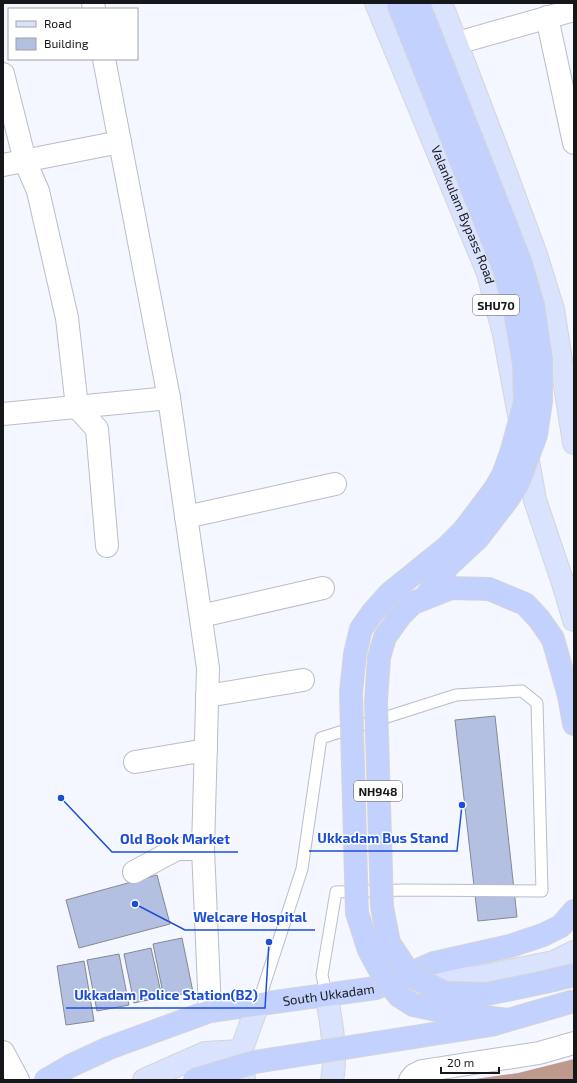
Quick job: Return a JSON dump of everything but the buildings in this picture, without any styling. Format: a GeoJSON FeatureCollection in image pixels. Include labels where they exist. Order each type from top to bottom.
{"type":"FeatureCollection","features":[{"type":"Feature","properties":{"kind":"highway"},"geometry":{"type":"LineString","coordinates":[[398,3],[505,271],[515,310],[524,364],[525,402],[512,450],[503,475],[495,489],[464,530],[447,547],[390,593],[372,612],[361,629],[354,654],[351,692],[357,913],[369,950],[383,976],[399,996],[413,1005],[451,1013],[508,1020]]}},
{"type":"Feature","properties":{"kind":"highway"},"geometry":{"type":"LineString","coordinates":[[418,3],[520,261],[533,305],[541,360],[541,401],[536,434],[518,483],[508,499],[478,538],[448,566],[425,598]]}},
{"type":"Feature","properties":{"kind":"highway","name":"NH948"},"geometry":{"type":"LineString","coordinates":[[574,724],[569,696],[553,639],[539,619],[525,604],[489,589],[451,588],[413,603],[400,616],[385,637],[379,658],[376,701],[382,907],[389,943],[411,976],[445,993],[487,994],[574,975]]}},
{"type":"Feature","properties":{"kind":"highway"},"geometry":{"type":"LineString","coordinates":[[376,988],[434,963],[510,946],[543,936],[561,926],[574,911]]}},
{"type":"Feature","properties":{"kind":"highway","name":"South Ukkadam"},"geometry":{"type":"LineString","coordinates":[[46,1080],[70,1066],[109,1048],[210,1011],[376,988]]}},
{"type":"Feature","properties":{"kind":"highway"},"geometry":{"type":"LineString","coordinates":[[194,1080],[255,1062],[490,1025],[574,1001]]}},
{"type":"Feature","properties":{"kind":"main road","name":"Valankulam Bypass Road"},"geometry":{"type":"LineString","coordinates":[[376,3],[488,273],[504,334],[535,500],[566,565],[574,620]]}},
{"type":"Feature","properties":{"kind":"main road"},"geometry":{"type":"LineString","coordinates":[[441,3],[515,197],[536,255],[553,309],[573,436]]}},
{"type":"Feature","properties":{"kind":"main road","name":"South Ukkadam"},"geometry":{"type":"LineString","coordinates":[[376,988],[479,977],[554,962],[574,952]]}},
{"type":"Feature","properties":{"kind":"main road"},"geometry":{"type":"LineString","coordinates":[[326,994],[331,1020],[334,1071],[332,1080]]}},
{"type":"Feature","properties":{"kind":"main road"},"geometry":{"type":"LineString","coordinates":[[244,1080],[241,1051],[258,1004]]}},
{"type":"Feature","properties":{"kind":"main road"},"geometry":{"type":"LineString","coordinates":[[144,1080],[205,1053],[241,1051]]}},
{"type":"Feature","properties":{"kind":"street"},"geometry":{"type":"LineString","coordinates":[[457,43],[574,10]]}},
{"type":"Feature","properties":{"kind":"street"},"geometry":{"type":"LineString","coordinates":[[547,17],[574,143]]}},
{"type":"Feature","properties":{"kind":"street"},"geometry":{"type":"LineString","coordinates":[[104,60],[169,398],[208,668],[203,849],[210,1011]]}},
{"type":"Feature","properties":{"kind":"street"},"geometry":{"type":"LineString","coordinates":[[3,74],[25,161],[38,191],[67,318],[77,407],[97,429],[107,546]]}},
{"type":"Feature","properties":{"kind":"street"},"geometry":{"type":"LineString","coordinates":[[3,165],[120,142]]}},
{"type":"Feature","properties":{"kind":"street"},"geometry":{"type":"LineString","coordinates":[[3,414],[169,398]]}},
{"type":"Feature","properties":{"kind":"street"},"geometry":{"type":"LineString","coordinates":[[186,516],[336,484]]}},
{"type":"Feature","properties":{"kind":"street"},"geometry":{"type":"LineString","coordinates":[[201,616],[323,588]]}},
{"type":"Feature","properties":{"kind":"street"},"geometry":{"type":"LineString","coordinates":[[207,696],[303,680]]}},
{"type":"Feature","properties":{"kind":"street"},"geometry":{"type":"LineString","coordinates":[[135,762],[206,750]]}},
{"type":"Feature","properties":{"kind":"street"},"geometry":{"type":"LineString","coordinates":[[134,872],[177,849],[203,849]]}},
{"type":"Feature","properties":{"kind":"street"},"geometry":{"type":"LineString","coordinates":[[410,1080],[414,1075],[422,1072],[539,1053],[574,1043]]}},
{"type":"Feature","properties":{"kind":"street"},"geometry":{"type":"LineString","coordinates":[[3,1052],[18,1080]]}},
{"type":"Feature","properties":{"kind":"lane"},"geometry":{"type":"LineString","coordinates":[[258,1004],[302,869],[322,738],[456,695],[522,691],[537,703],[542,891],[404,890],[336,892],[322,975],[326,994]]}},
{"type":"Feature","properties":{"kind":"shaded area"},"geometry":{"type":"Polygon","coordinates":[[[574,1059],[574,1080],[468,1080],[518,1073],[574,1059]]]}},
{"type":"Feature","properties":{"kind":"place","name":"Old Book Market"},"geometry":{"type":"Point","coordinates":[61,798]}},
{"type":"Feature","properties":{"kind":"place","name":"Ukkadam Bus Stand"},"geometry":{"type":"Point","coordinates":[462,805]}},
{"type":"Feature","properties":{"kind":"place","name":"Welcare Hospital"},"geometry":{"type":"Point","coordinates":[135,904]}},
{"type":"Feature","properties":{"kind":"place","name":"Ukkadam Police Station(B2)"},"geometry":{"type":"Point","coordinates":[269,942]}}]}
